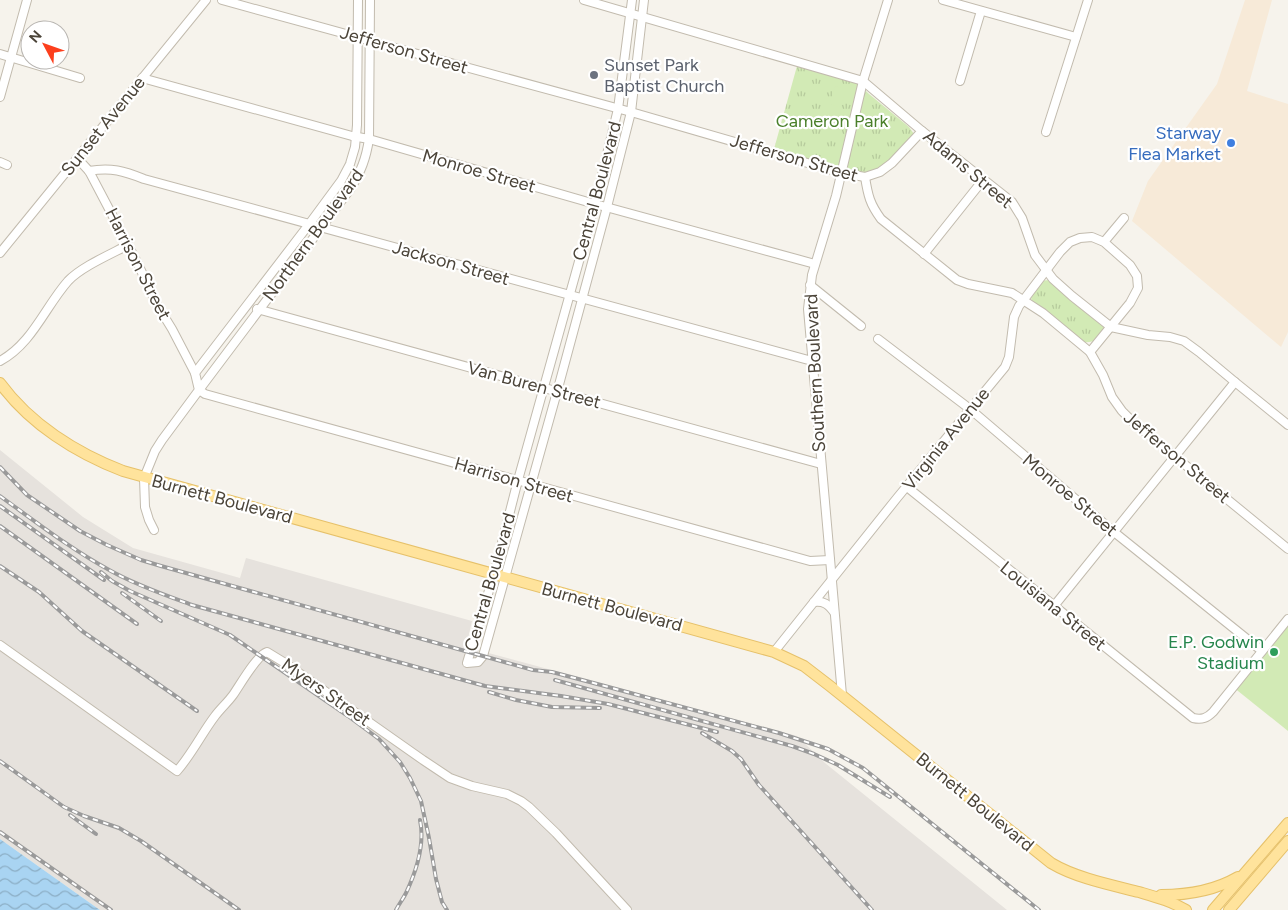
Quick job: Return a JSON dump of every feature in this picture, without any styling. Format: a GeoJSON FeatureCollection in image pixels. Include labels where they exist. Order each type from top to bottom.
{"type":"FeatureCollection","features":[{"type":"Feature","properties":{"kind":"main road","name":"Burnett Boulevard"},"geometry":{"type":"LineString","coordinates":[[0,383],[29,414],[55,435],[96,460],[117,469],[774,652],[804,666],[1051,863],[1083,876],[1169,901],[1183,909]]}},
{"type":"Feature","properties":{"kind":"main road"},"geometry":{"type":"LineString","coordinates":[[1213,910],[1288,823]]}},
{"type":"Feature","properties":{"kind":"main road"},"geometry":{"type":"LineString","coordinates":[[1229,910],[1288,841]]}},
{"type":"Feature","properties":{"kind":"main road"},"geometry":{"type":"LineString","coordinates":[[1151,895],[1199,893],[1222,885],[1245,872]]}},
{"type":"Feature","properties":{"kind":"street"},"geometry":{"type":"LineString","coordinates":[[0,97],[27,0]]}},
{"type":"Feature","properties":{"kind":"street","name":"Sunset Avenue"},"geometry":{"type":"LineString","coordinates":[[0,253],[206,0]]}},
{"type":"Feature","properties":{"kind":"street","name":"Jefferson Street"},"geometry":{"type":"LineString","coordinates":[[222,0],[631,112],[842,173],[866,177],[867,193],[873,208],[881,219],[957,280],[1012,293],[1043,313],[1090,352],[1112,396],[1122,411],[1134,423],[1288,549]]}},
{"type":"Feature","properties":{"kind":"street","name":"Northern Boulevard"},"geometry":{"type":"LineString","coordinates":[[195,373],[346,173],[353,156],[356,137],[358,0]]}},
{"type":"Feature","properties":{"kind":"street","name":"Northern Boulevard"},"geometry":{"type":"LineString","coordinates":[[144,478],[155,451],[162,440],[351,188],[360,172],[365,160],[369,139],[370,0]]}},
{"type":"Feature","properties":{"kind":"street","name":"Adams Street"},"geometry":{"type":"LineString","coordinates":[[584,0],[864,82],[922,131],[1012,202],[1022,218],[1035,255],[1053,279],[1072,296],[1111,327],[1184,341],[1288,425]]}},
{"type":"Feature","properties":{"kind":"street","name":"Central Boulevard"},"geometry":{"type":"LineString","coordinates":[[632,0],[618,109],[595,204],[518,480],[494,574],[467,663],[478,662],[483,656],[558,392],[631,112],[644,0]]}},
{"type":"Feature","properties":{"kind":"street","name":"Southern Boulevard"},"geometry":{"type":"LineString","coordinates":[[842,695],[808,309],[810,284],[815,264],[842,173],[864,82],[888,0]]}},
{"type":"Feature","properties":{"kind":"street"},"geometry":{"type":"LineString","coordinates":[[943,0],[1076,37]]}},
{"type":"Feature","properties":{"kind":"street"},"geometry":{"type":"LineString","coordinates":[[1046,132],[1088,0]]}},
{"type":"Feature","properties":{"kind":"street"},"geometry":{"type":"LineString","coordinates":[[960,81],[981,10]]}},
{"type":"Feature","properties":{"kind":"street"},"geometry":{"type":"LineString","coordinates":[[0,54],[80,78]]}},
{"type":"Feature","properties":{"kind":"street","name":"Monroe Street"},"geometry":{"type":"LineString","coordinates":[[142,78],[369,139],[595,204],[815,264]]}},
{"type":"Feature","properties":{"kind":"street"},"geometry":{"type":"LineString","coordinates":[[866,177],[880,172],[892,163],[922,131]]}},
{"type":"Feature","properties":{"kind":"street","name":"Harrison Street"},"geometry":{"type":"LineString","coordinates":[[77,158],[90,171],[156,303],[195,373]]}},
{"type":"Feature","properties":{"kind":"street","name":"Jackson Street"},"geometry":{"type":"LineString","coordinates":[[90,171],[105,168],[122,171],[144,179],[322,226],[582,300],[812,361]]}},
{"type":"Feature","properties":{"kind":"street"},"geometry":{"type":"LineString","coordinates":[[924,254],[983,180]]}},
{"type":"Feature","properties":{"kind":"street"},"geometry":{"type":"LineString","coordinates":[[1090,352],[1130,303],[1138,288],[1137,276],[1130,265],[1104,242],[1124,218]]}},
{"type":"Feature","properties":{"kind":"street","name":"Virginia Avenue"},"geometry":{"type":"LineString","coordinates":[[774,652],[1005,367],[1009,357],[1014,316],[1019,306],[1060,252],[1070,242],[1080,238],[1092,237],[1104,242]]}},
{"type":"Feature","properties":{"kind":"street"},"geometry":{"type":"LineString","coordinates":[[0,361],[7,357],[24,340],[72,278],[86,268],[128,245]]}},
{"type":"Feature","properties":{"kind":"street"},"geometry":{"type":"LineString","coordinates":[[810,284],[861,326]]}},
{"type":"Feature","properties":{"kind":"street","name":"Van Buren Street"},"geometry":{"type":"LineString","coordinates":[[248,305],[259,310],[821,464]]}},
{"type":"Feature","properties":{"kind":"street","name":"Monroe Street"},"geometry":{"type":"LineString","coordinates":[[878,339],[970,410],[1114,532],[1262,652]]}},
{"type":"Feature","properties":{"kind":"street"},"geometry":{"type":"LineString","coordinates":[[195,373],[199,390]]}},
{"type":"Feature","properties":{"kind":"street"},"geometry":{"type":"LineString","coordinates":[[1054,606],[1235,382]]}},
{"type":"Feature","properties":{"kind":"street","name":"Harrison Street"},"geometry":{"type":"LineString","coordinates":[[199,390],[205,394],[810,561],[830,560]]}},
{"type":"Feature","properties":{"kind":"street"},"geometry":{"type":"LineString","coordinates":[[144,478],[146,512],[154,530]]}},
{"type":"Feature","properties":{"kind":"street","name":"Louisiana Street"},"geometry":{"type":"LineString","coordinates":[[907,486],[1195,719],[1209,716],[1262,652]]}},
{"type":"Feature","properties":{"kind":"street"},"geometry":{"type":"LineString","coordinates":[[814,602],[829,604],[834,612]]}},
{"type":"Feature","properties":{"kind":"street"},"geometry":{"type":"LineString","coordinates":[[1262,652],[1288,618]]}},
{"type":"Feature","properties":{"kind":"street","name":"Myers Street"},"geometry":{"type":"LineString","coordinates":[[0,645],[177,771],[215,715],[231,698],[255,663],[267,652],[450,778],[472,786],[507,794],[521,801],[556,833],[627,910]]}},
{"type":"Feature","properties":{"kind":"shaded area","name":"Starway Flea Market"},"geometry":{"type":"Polygon","coordinates":[[[1245,0],[1272,0],[1247,91],[1288,104],[1288,332],[1281,347],[1132,221],[1148,181],[1217,84],[1245,0]]]}},
{"type":"Feature","properties":{"kind":"shaded area"},"geometry":{"type":"Polygon","coordinates":[[[0,450],[83,517],[133,548],[240,578],[246,558],[472,621],[466,647],[797,736],[825,763],[1007,910],[100,910],[0,839],[0,450]]]}},
{"type":"Feature","properties":{"kind":"green space","name":"Cameron Park"},"geometry":{"type":"Polygon","coordinates":[[[797,66],[859,84],[909,127],[914,134],[887,163],[862,174],[774,149],[797,66]]]}},
{"type":"Feature","properties":{"kind":"green space"},"geometry":{"type":"Polygon","coordinates":[[[835,86],[846,89],[840,107],[830,104],[835,86]]]}},
{"type":"Feature","properties":{"kind":"green space"},"geometry":{"type":"Polygon","coordinates":[[[1049,280],[1103,322],[1104,330],[1095,340],[1082,342],[1032,302],[1030,293],[1040,281],[1049,280]]]}},
{"type":"Feature","properties":{"kind":"green space","name":"E.P. Godwin Stadium"},"geometry":{"type":"Polygon","coordinates":[[[1288,618],[1288,731],[1233,687],[1288,618]]]}},
{"type":"Feature","properties":{"kind":"water"},"geometry":{"type":"Polygon","coordinates":[[[0,839],[100,910],[0,910],[0,839]]]}},
{"type":"Feature","properties":{"kind":"railway"},"geometry":{"type":"LineString","coordinates":[[0,467],[27,495],[80,531],[141,560],[533,670],[552,672],[779,733],[828,749],[863,768],[1039,910]]}},
{"type":"Feature","properties":{"kind":"railway"},"geometry":{"type":"LineString","coordinates":[[0,496],[97,563],[140,585],[192,605],[485,686],[608,704],[717,732]]}},
{"type":"Feature","properties":{"kind":"railway"},"geometry":{"type":"LineString","coordinates":[[0,506],[104,580]]}},
{"type":"Feature","properties":{"kind":"railway"},"geometry":{"type":"LineString","coordinates":[[0,526],[137,624]]}},
{"type":"Feature","properties":{"kind":"railway"},"geometry":{"type":"LineString","coordinates":[[0,566],[39,592],[82,631],[197,711]]}},
{"type":"Feature","properties":{"kind":"railway"},"geometry":{"type":"LineString","coordinates":[[101,572],[130,591],[230,635],[379,739],[400,762],[421,801],[436,879],[442,902],[447,910]]}},
{"type":"Feature","properties":{"kind":"railway"},"geometry":{"type":"LineString","coordinates":[[122,593],[161,621]]}},
{"type":"Feature","properties":{"kind":"railway"},"geometry":{"type":"LineString","coordinates":[[555,680],[792,746],[838,765],[890,797]]}},
{"type":"Feature","properties":{"kind":"railway"},"geometry":{"type":"LineString","coordinates":[[489,692],[516,700],[552,707],[600,708]]}},
{"type":"Feature","properties":{"kind":"railway"},"geometry":{"type":"LineString","coordinates":[[702,733],[732,751],[741,759],[759,785],[872,910]]}},
{"type":"Feature","properties":{"kind":"railway"},"geometry":{"type":"LineString","coordinates":[[0,761],[64,807],[119,828],[141,841],[239,910]]}},
{"type":"Feature","properties":{"kind":"railway"},"geometry":{"type":"LineString","coordinates":[[70,815],[96,834]]}},
{"type":"Feature","properties":{"kind":"railway"},"geometry":{"type":"LineString","coordinates":[[396,910],[406,893],[416,867],[421,839],[420,820]]}},
{"type":"Feature","properties":{"kind":"railway"},"geometry":{"type":"LineString","coordinates":[[0,832],[111,910]]}},
{"type":"Feature","properties":{"kind":"place","name":"Sunset Park Baptist Church"},"geometry":{"type":"Point","coordinates":[594,75]}},
{"type":"Feature","properties":{"kind":"place","name":"Starway Flea Market"},"geometry":{"type":"Point","coordinates":[1231,143]}},
{"type":"Feature","properties":{"kind":"place","name":"E.P. Godwin Stadium"},"geometry":{"type":"Point","coordinates":[1274,652]}}]}
